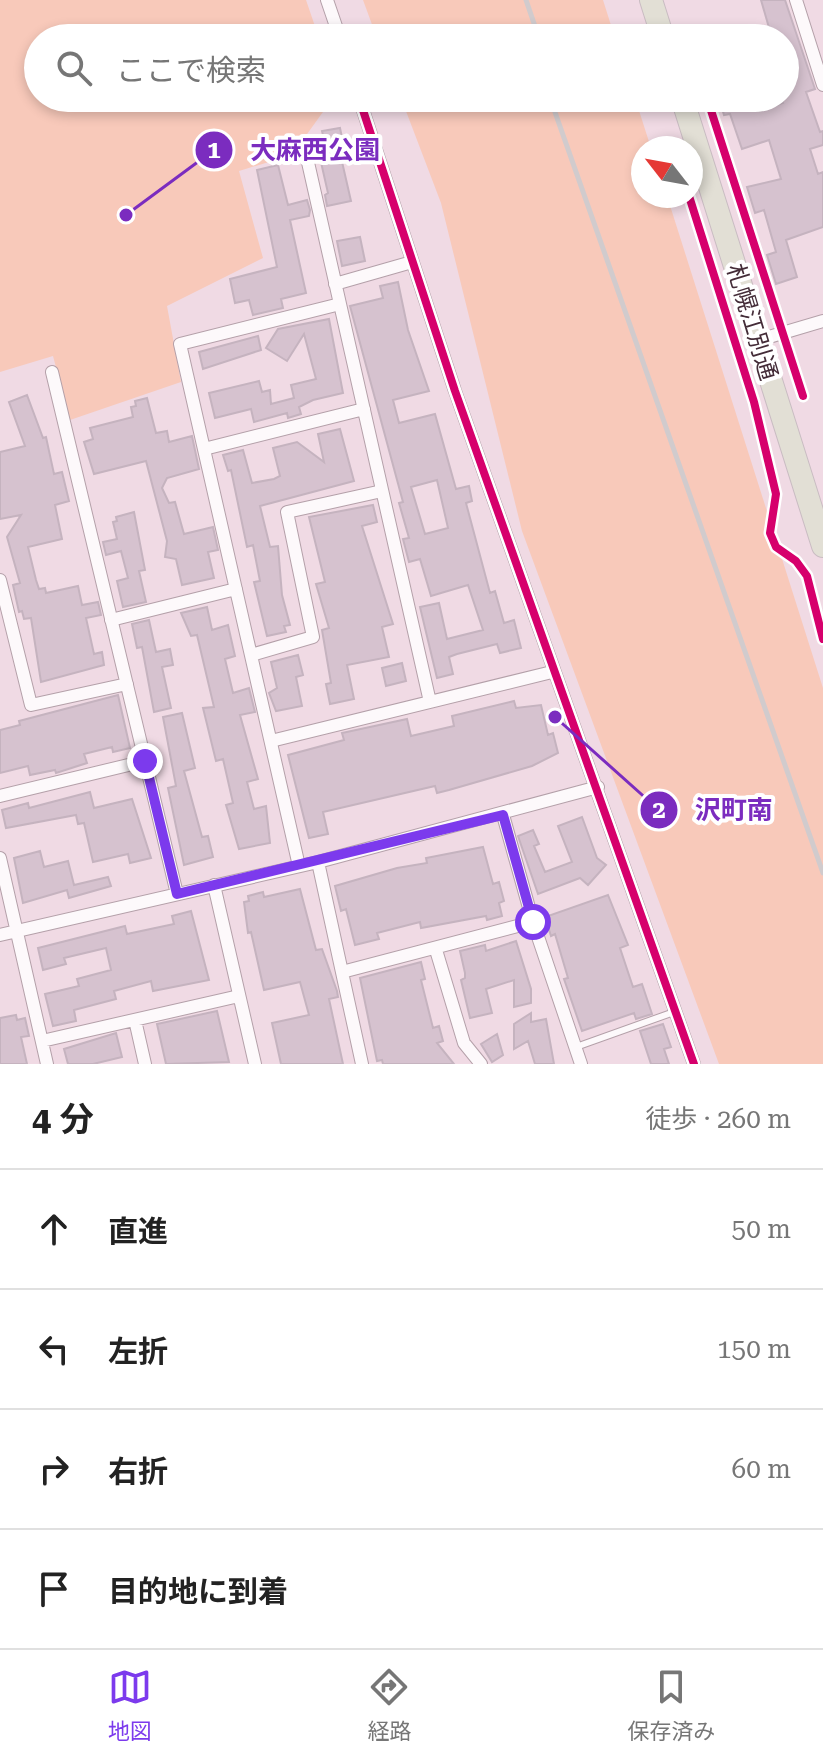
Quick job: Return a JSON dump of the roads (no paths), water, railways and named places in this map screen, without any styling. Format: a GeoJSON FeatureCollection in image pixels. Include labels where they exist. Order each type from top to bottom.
{"type":"FeatureCollection","features":[{"type":"Feature","properties":{"kind":"highway"},"geometry":{"type":"LineString","coordinates":[[651,0],[659,24]]}},
{"type":"Feature","properties":{"kind":"highway","name":"札幌江別通"},"geometry":{"type":"LineString","coordinates":[[686,112],[759,340],[817,507],[823,546]]}},
{"type":"Feature","properties":{"kind":"street"},"geometry":{"type":"LineString","coordinates":[[327,0],[335,24]]}},
{"type":"Feature","properties":{"kind":"street"},"geometry":{"type":"LineString","coordinates":[[796,0],[823,85]]}},
{"type":"Feature","properties":{"kind":"street"},"geometry":{"type":"LineString","coordinates":[[364,112],[552,672],[598,787],[694,1064]]}},
{"type":"Feature","properties":{"kind":"street"},"geometry":{"type":"LineString","coordinates":[[307,158],[430,702]]}},
{"type":"Feature","properties":{"kind":"street"},"geometry":{"type":"LineString","coordinates":[[335,284],[412,262]]}},
{"type":"Feature","properties":{"kind":"street"},"geometry":{"type":"LineString","coordinates":[[299,866],[180,344],[340,304]]}},
{"type":"Feature","properties":{"kind":"street"},"geometry":{"type":"LineString","coordinates":[[759,340],[823,321]]}},
{"type":"Feature","properties":{"kind":"street"},"geometry":{"type":"LineString","coordinates":[[52,372],[177,894]]}},
{"type":"Feature","properties":{"kind":"street"},"geometry":{"type":"LineString","coordinates":[[204,449],[364,409]]}},
{"type":"Feature","properties":{"kind":"street"},"geometry":{"type":"LineString","coordinates":[[251,655],[313,637],[287,512],[382,491]]}},
{"type":"Feature","properties":{"kind":"street"},"geometry":{"type":"LineString","coordinates":[[0,580],[31,705],[127,684]]}},
{"type":"Feature","properties":{"kind":"street"},"geometry":{"type":"LineString","coordinates":[[111,620],[236,589]]}},
{"type":"Feature","properties":{"kind":"street"},"geometry":{"type":"LineString","coordinates":[[271,741],[552,672]]}},
{"type":"Feature","properties":{"kind":"street"},"geometry":{"type":"LineString","coordinates":[[0,796],[145,761]]}},
{"type":"Feature","properties":{"kind":"street"},"geometry":{"type":"LineString","coordinates":[[0,935],[318,862],[503,815],[598,787]]}},
{"type":"Feature","properties":{"kind":"street"},"geometry":{"type":"LineString","coordinates":[[503,815],[533,922],[581,1064]]}},
{"type":"Feature","properties":{"kind":"street"},"geometry":{"type":"LineString","coordinates":[[0,858],[47,1064]]}},
{"type":"Feature","properties":{"kind":"street"},"geometry":{"type":"LineString","coordinates":[[318,862],[362,1064]]}},
{"type":"Feature","properties":{"kind":"street"},"geometry":{"type":"LineString","coordinates":[[214,885],[255,1064]]}},
{"type":"Feature","properties":{"kind":"street"},"geometry":{"type":"LineString","coordinates":[[342,972],[436,950],[533,922]]}},
{"type":"Feature","properties":{"kind":"street"},"geometry":{"type":"LineString","coordinates":[[436,950],[464,1043],[481,1064]]}},
{"type":"Feature","properties":{"kind":"street"},"geometry":{"type":"LineString","coordinates":[[42,1041],[239,996]]}},
{"type":"Feature","properties":{"kind":"street"},"geometry":{"type":"LineString","coordinates":[[135,1020],[145,1064]]}},
{"type":"Feature","properties":{"kind":"lane"},"geometry":{"type":"LineString","coordinates":[[576,1047],[675,1011]]}},
{"type":"Feature","properties":{"kind":"railway"},"geometry":{"type":"LineString","coordinates":[[526,0],[534,24]]}},
{"type":"Feature","properties":{"kind":"railway"},"geometry":{"type":"LineString","coordinates":[[555,112],[823,873]]}},
{"type":"Feature","properties":{"kind":"place","name":"大麻西公園"},"geometry":{"type":"Point","coordinates":[126,215]}},
{"type":"Feature","properties":{"kind":"place","name":"沢町南"},"geometry":{"type":"Point","coordinates":[555,717]}}]}
